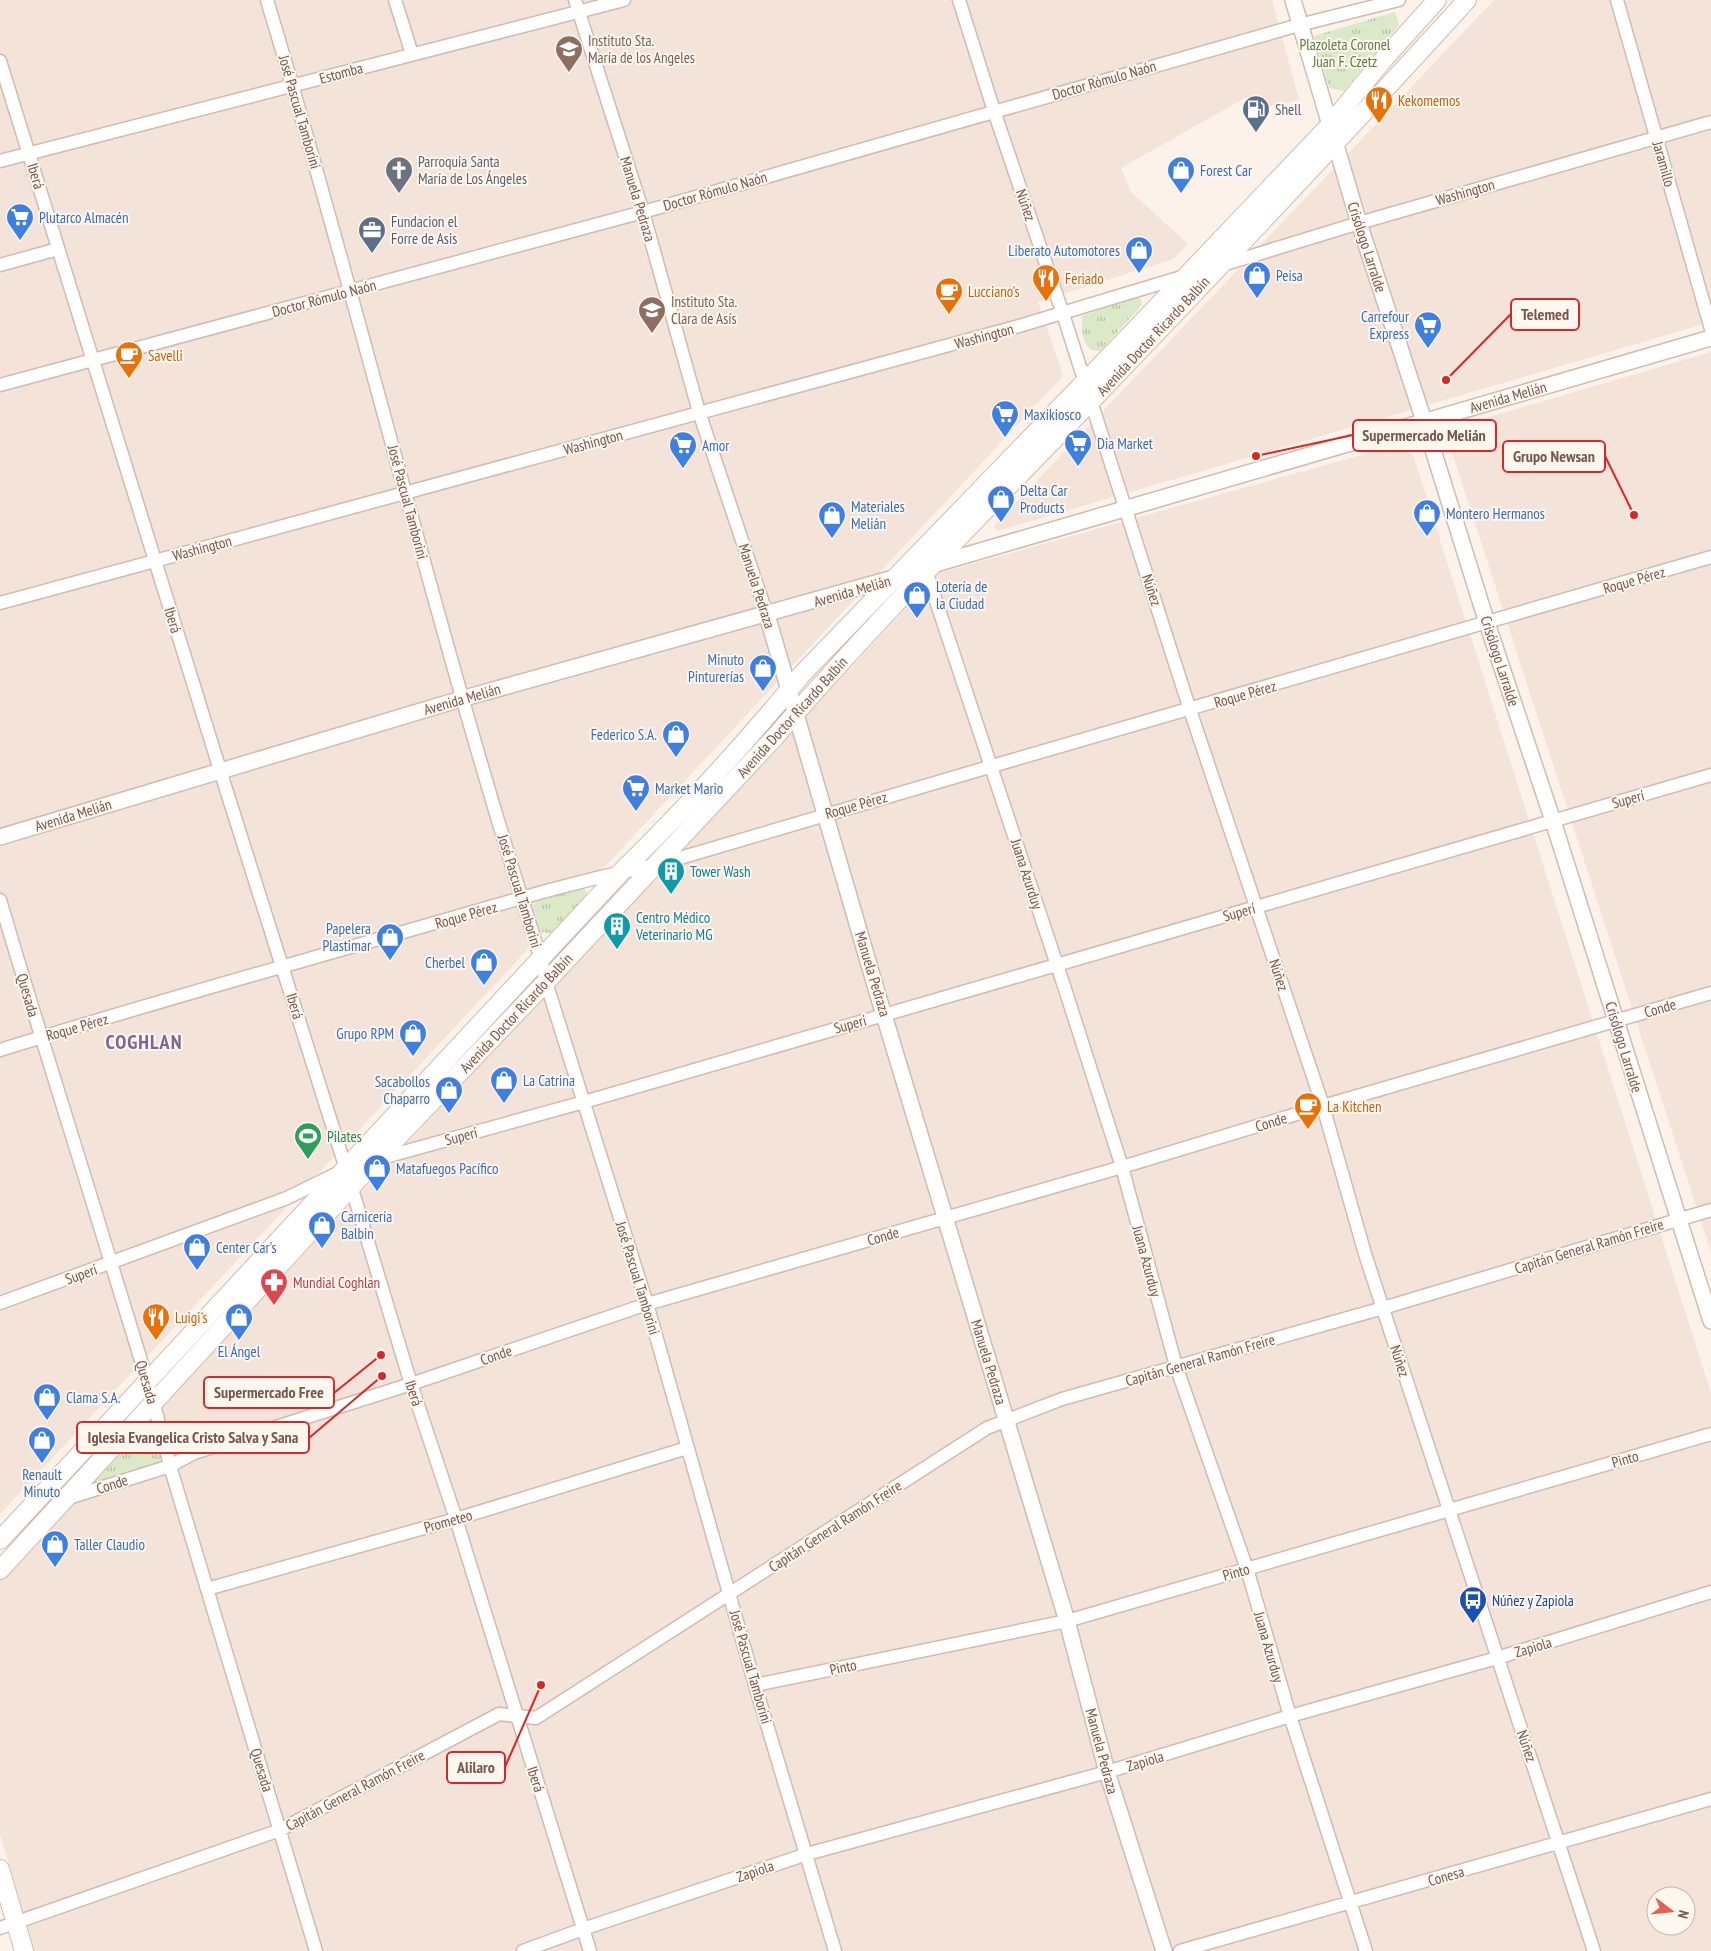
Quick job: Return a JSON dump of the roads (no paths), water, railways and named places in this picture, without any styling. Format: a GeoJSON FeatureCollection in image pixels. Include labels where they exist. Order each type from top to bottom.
{"type":"FeatureCollection","features":[{"type":"Feature","properties":{"kind":"main road","name":"Avenida Doctor Ricardo Balbín"},"geometry":{"type":"LineString","coordinates":[[0,1540],[391,1118],[622,871],[658,836],[790,690],[895,578],[1329,126],[1383,60],[1438,0]]}},
{"type":"Feature","properties":{"kind":"main road","name":"Avenida Doctor Ricardo Balbín"},"geometry":{"type":"LineString","coordinates":[[0,1570],[62,1500],[351,1188],[656,865],[929,568],[1335,146],[1467,0]]}},
{"type":"Feature","properties":{"kind":"main road"},"geometry":{"type":"LineString","coordinates":[[0,1869],[8,1925],[24,1951]]}},
{"type":"Feature","properties":{"kind":"street","name":"José Pascual Tamborini"},"geometry":{"type":"LineString","coordinates":[[267,0],[350,291],[461,699],[541,959],[546,982],[647,1304],[755,1685],[835,1951]]}},
{"type":"Feature","properties":{"kind":"street"},"geometry":{"type":"LineString","coordinates":[[395,0],[412,54]]}},
{"type":"Feature","properties":{"kind":"street","name":"Manuela Pedraza"},"geometry":{"type":"LineString","coordinates":[[575,0],[643,212],[699,412],[790,690],[825,814],[1006,1421],[1068,1621],[1107,1772],[1164,1951]]}},
{"type":"Feature","properties":{"kind":"street","name":"Estomba"},"geometry":{"type":"LineString","coordinates":[[0,161],[624,0]]}},
{"type":"Feature","properties":{"kind":"street","name":"Núñez"},"geometry":{"type":"LineString","coordinates":[[959,0],[994,111],[1063,314],[1190,710],[1322,1106],[1365,1254],[1594,1951]]}},
{"type":"Feature","properties":{"kind":"street","name":"Crisólogo Larralde"},"geometry":{"type":"LineString","coordinates":[[1293,0],[1359,223],[1424,421],[1487,623],[1553,821],[1711,1321]]}},
{"type":"Feature","properties":{"kind":"street","name":"Doctor Rómulo Naón"},"geometry":{"type":"LineString","coordinates":[[0,385],[643,212],[1300,25],[1399,0]]}},
{"type":"Feature","properties":{"kind":"street","name":"Jaramillo"},"geometry":{"type":"LineString","coordinates":[[1617,0],[1711,329]]}},
{"type":"Feature","properties":{"kind":"street","name":"Iberá"},"geometry":{"type":"LineString","coordinates":[[0,61],[220,770],[346,1168],[411,1384],[456,1519],[590,1951]]}},
{"type":"Feature","properties":{"kind":"street","name":"Washington"},"geometry":{"type":"LineString","coordinates":[[1219,266],[1359,223],[1711,122]]}},
{"type":"Feature","properties":{"kind":"street"},"geometry":{"type":"LineString","coordinates":[[0,265],[58,249]]}},
{"type":"Feature","properties":{"kind":"street","name":"Washington"},"geometry":{"type":"LineString","coordinates":[[0,603],[1063,314],[1185,276]]}},
{"type":"Feature","properties":{"kind":"street","name":"Avenida Melián"},"geometry":{"type":"LineString","coordinates":[[0,837],[461,699],[767,615],[1125,508],[1711,338]]}},
{"type":"Feature","properties":{"kind":"street","name":"Roque Pérez"},"geometry":{"type":"LineString","coordinates":[[0,1050],[522,899],[622,871],[656,865],[991,765],[1190,710],[1711,557]]}},
{"type":"Feature","properties":{"kind":"street","name":"Juana Azurduy"},"geometry":{"type":"LineString","coordinates":[[929,568],[1122,1168],[1176,1366],[1246,1569],[1290,1716],[1366,1951]]}},
{"type":"Feature","properties":{"kind":"street","name":"Superí"},"geometry":{"type":"LineString","coordinates":[[0,1303],[111,1264],[287,1198],[346,1168],[584,1102],[1711,775]]}},
{"type":"Feature","properties":{"kind":"street","name":"Quesada"},"geometry":{"type":"LineString","coordinates":[[0,900],[40,1038],[160,1422],[170,1466],[316,1951]]}},
{"type":"Feature","properties":{"kind":"street","name":"Conde"},"geometry":{"type":"LineString","coordinates":[[62,1500],[170,1466],[194,1454],[411,1384],[647,1304],[1122,1168],[1322,1106],[1711,993]]}},
{"type":"Feature","properties":{"kind":"street","name":"Capitán General Ramón Freire"},"geometry":{"type":"LineString","coordinates":[[8,1925],[280,1830],[499,1714],[536,1718],[987,1428],[1047,1404],[1383,1308],[1711,1210]]}},
{"type":"Feature","properties":{"kind":"street","name":"Pinto"},"geometry":{"type":"LineString","coordinates":[[755,1685],[1068,1621],[1711,1434]]}},
{"type":"Feature","properties":{"kind":"street","name":"Prometeo"},"geometry":{"type":"LineString","coordinates":[[207,1589],[456,1519],[687,1448]]}},
{"type":"Feature","properties":{"kind":"street","name":"Zapiola"},"geometry":{"type":"LineString","coordinates":[[523,1951],[807,1854],[1107,1772],[1290,1716],[1497,1658],[1711,1592]]}},
{"type":"Feature","properties":{"kind":"street","name":"Conesa"},"geometry":{"type":"LineString","coordinates":[[1180,1951],[1711,1799]]}},
{"type":"Feature","properties":{"kind":"place","name":"Instituto Sta. María de los Angeles"},"geometry":{"type":"Point","coordinates":[569,73]}},
{"type":"Feature","properties":{"kind":"place","name":"Kekomemos"},"geometry":{"type":"Point","coordinates":[1379,124]}},
{"type":"Feature","properties":{"kind":"place","name":"Shell"},"geometry":{"type":"Point","coordinates":[1256,133]}},
{"type":"Feature","properties":{"kind":"place","name":"Parroquia Santa María de Los Ángeles"},"geometry":{"type":"Point","coordinates":[399,194]}},
{"type":"Feature","properties":{"kind":"place","name":"Forest Car"},"geometry":{"type":"Point","coordinates":[1181,194]}},
{"type":"Feature","properties":{"kind":"place","name":"Plutarco Almacén"},"geometry":{"type":"Point","coordinates":[20,241]}},
{"type":"Feature","properties":{"kind":"place","name":"Fundacion el Forre de Asis"},"geometry":{"type":"Point","coordinates":[372,254]}},
{"type":"Feature","properties":{"kind":"place","name":"Liberato Automotores"},"geometry":{"type":"Point","coordinates":[1139,274]}},
{"type":"Feature","properties":{"kind":"place","name":"Peisa"},"geometry":{"type":"Point","coordinates":[1257,299]}},
{"type":"Feature","properties":{"kind":"place","name":"Feriado"},"geometry":{"type":"Point","coordinates":[1046,302]}},
{"type":"Feature","properties":{"kind":"place","name":"Lucciano's"},"geometry":{"type":"Point","coordinates":[949,315]}},
{"type":"Feature","properties":{"kind":"place","name":"Instituto Sta. Clara de Asís"},"geometry":{"type":"Point","coordinates":[652,334]}},
{"type":"Feature","properties":{"kind":"place","name":"Carrefour Express"},"geometry":{"type":"Point","coordinates":[1428,349]}},
{"type":"Feature","properties":{"kind":"place","name":"Savelli"},"geometry":{"type":"Point","coordinates":[129,379]}},
{"type":"Feature","properties":{"kind":"place","name":"Telemed"},"geometry":{"type":"Point","coordinates":[1446,380]}},
{"type":"Feature","properties":{"kind":"place","name":"Maxikiosco"},"geometry":{"type":"Point","coordinates":[1005,438]}},
{"type":"Feature","properties":{"kind":"place","name":"Supermercado Melián"},"geometry":{"type":"Point","coordinates":[1256,456]}},
{"type":"Feature","properties":{"kind":"place","name":"Dia Market"},"geometry":{"type":"Point","coordinates":[1078,467]}},
{"type":"Feature","properties":{"kind":"place","name":"Amor"},"geometry":{"type":"Point","coordinates":[683,469]}},
{"type":"Feature","properties":{"kind":"place","name":"Grupo Newsan"},"geometry":{"type":"Point","coordinates":[1634,515]}},
{"type":"Feature","properties":{"kind":"place","name":"Delta Car Products"},"geometry":{"type":"Point","coordinates":[1001,523]}},
{"type":"Feature","properties":{"kind":"place","name":"Montero Hermanos"},"geometry":{"type":"Point","coordinates":[1427,537]}},
{"type":"Feature","properties":{"kind":"place","name":"Materiales Melián"},"geometry":{"type":"Point","coordinates":[832,539]}},
{"type":"Feature","properties":{"kind":"place","name":"Lotería de la Ciudad"},"geometry":{"type":"Point","coordinates":[917,619]}},
{"type":"Feature","properties":{"kind":"place","name":"Minuto Pinturerías"},"geometry":{"type":"Point","coordinates":[763,692]}},
{"type":"Feature","properties":{"kind":"place","name":"Federico S.A."},"geometry":{"type":"Point","coordinates":[676,758]}},
{"type":"Feature","properties":{"kind":"place","name":"Market Mario"},"geometry":{"type":"Point","coordinates":[636,812]}},
{"type":"Feature","properties":{"kind":"place","name":"Tower Wash"},"geometry":{"type":"Point","coordinates":[671,895]}},
{"type":"Feature","properties":{"kind":"place","name":"Centro Médico Veterinario MG"},"geometry":{"type":"Point","coordinates":[617,950]}},
{"type":"Feature","properties":{"kind":"place","name":"Papelera Plastimar"},"geometry":{"type":"Point","coordinates":[390,961]}},
{"type":"Feature","properties":{"kind":"place","name":"Cherbel"},"geometry":{"type":"Point","coordinates":[484,986]}},
{"type":"Feature","properties":{"kind":"place","name":"Grupo RPM"},"geometry":{"type":"Point","coordinates":[413,1057]}},
{"type":"Feature","properties":{"kind":"place","name":"La Catrina"},"geometry":{"type":"Point","coordinates":[504,1104]}},
{"type":"Feature","properties":{"kind":"place","name":"Sacabollos Chaparro"},"geometry":{"type":"Point","coordinates":[449,1114]}},
{"type":"Feature","properties":{"kind":"place","name":"La Kitchen"},"geometry":{"type":"Point","coordinates":[1308,1130]}},
{"type":"Feature","properties":{"kind":"place","name":"Pilates"},"geometry":{"type":"Point","coordinates":[308,1160]}},
{"type":"Feature","properties":{"kind":"place","name":"Matafuegos Pacífico"},"geometry":{"type":"Point","coordinates":[377,1192]}},
{"type":"Feature","properties":{"kind":"place","name":"Carnicería Balbin"},"geometry":{"type":"Point","coordinates":[322,1249]}},
{"type":"Feature","properties":{"kind":"place","name":"Center Car's"},"geometry":{"type":"Point","coordinates":[197,1271]}},
{"type":"Feature","properties":{"kind":"place","name":"Mundial Coghlan"},"geometry":{"type":"Point","coordinates":[274,1306]}},
{"type":"Feature","properties":{"kind":"place","name":"Luigi's"},"geometry":{"type":"Point","coordinates":[156,1341]}},
{"type":"Feature","properties":{"kind":"place","name":"El Ángel"},"geometry":{"type":"Point","coordinates":[239,1341]}},
{"type":"Feature","properties":{"kind":"place","name":"Supermercado Free"},"geometry":{"type":"Point","coordinates":[381,1355]}},
{"type":"Feature","properties":{"kind":"place","name":"Iglesia Evangelica Cristo Salva y Sana"},"geometry":{"type":"Point","coordinates":[382,1376]}},
{"type":"Feature","properties":{"kind":"place","name":"Clama S.A."},"geometry":{"type":"Point","coordinates":[47,1421]}},
{"type":"Feature","properties":{"kind":"place","name":"Renault Minuto"},"geometry":{"type":"Point","coordinates":[42,1464]}},
{"type":"Feature","properties":{"kind":"place","name":"Taller Claudio"},"geometry":{"type":"Point","coordinates":[55,1568]}},
{"type":"Feature","properties":{"kind":"place","name":"Núñez y Zapiola"},"geometry":{"type":"Point","coordinates":[1473,1624]}},
{"type":"Feature","properties":{"kind":"place","name":"Alilaro"},"geometry":{"type":"Point","coordinates":[541,1685]}},
{"type":"Feature","properties":{"kind":"district","name":"COGHLAN"},"geometry":{"type":"Point","coordinates":[144,1042]}},
{"type":"Feature","properties":{"kind":"park label","name":"Plazoleta Coronel Juan F. Czetz"},"geometry":{"type":"Point","coordinates":[1345,52]}}]}
